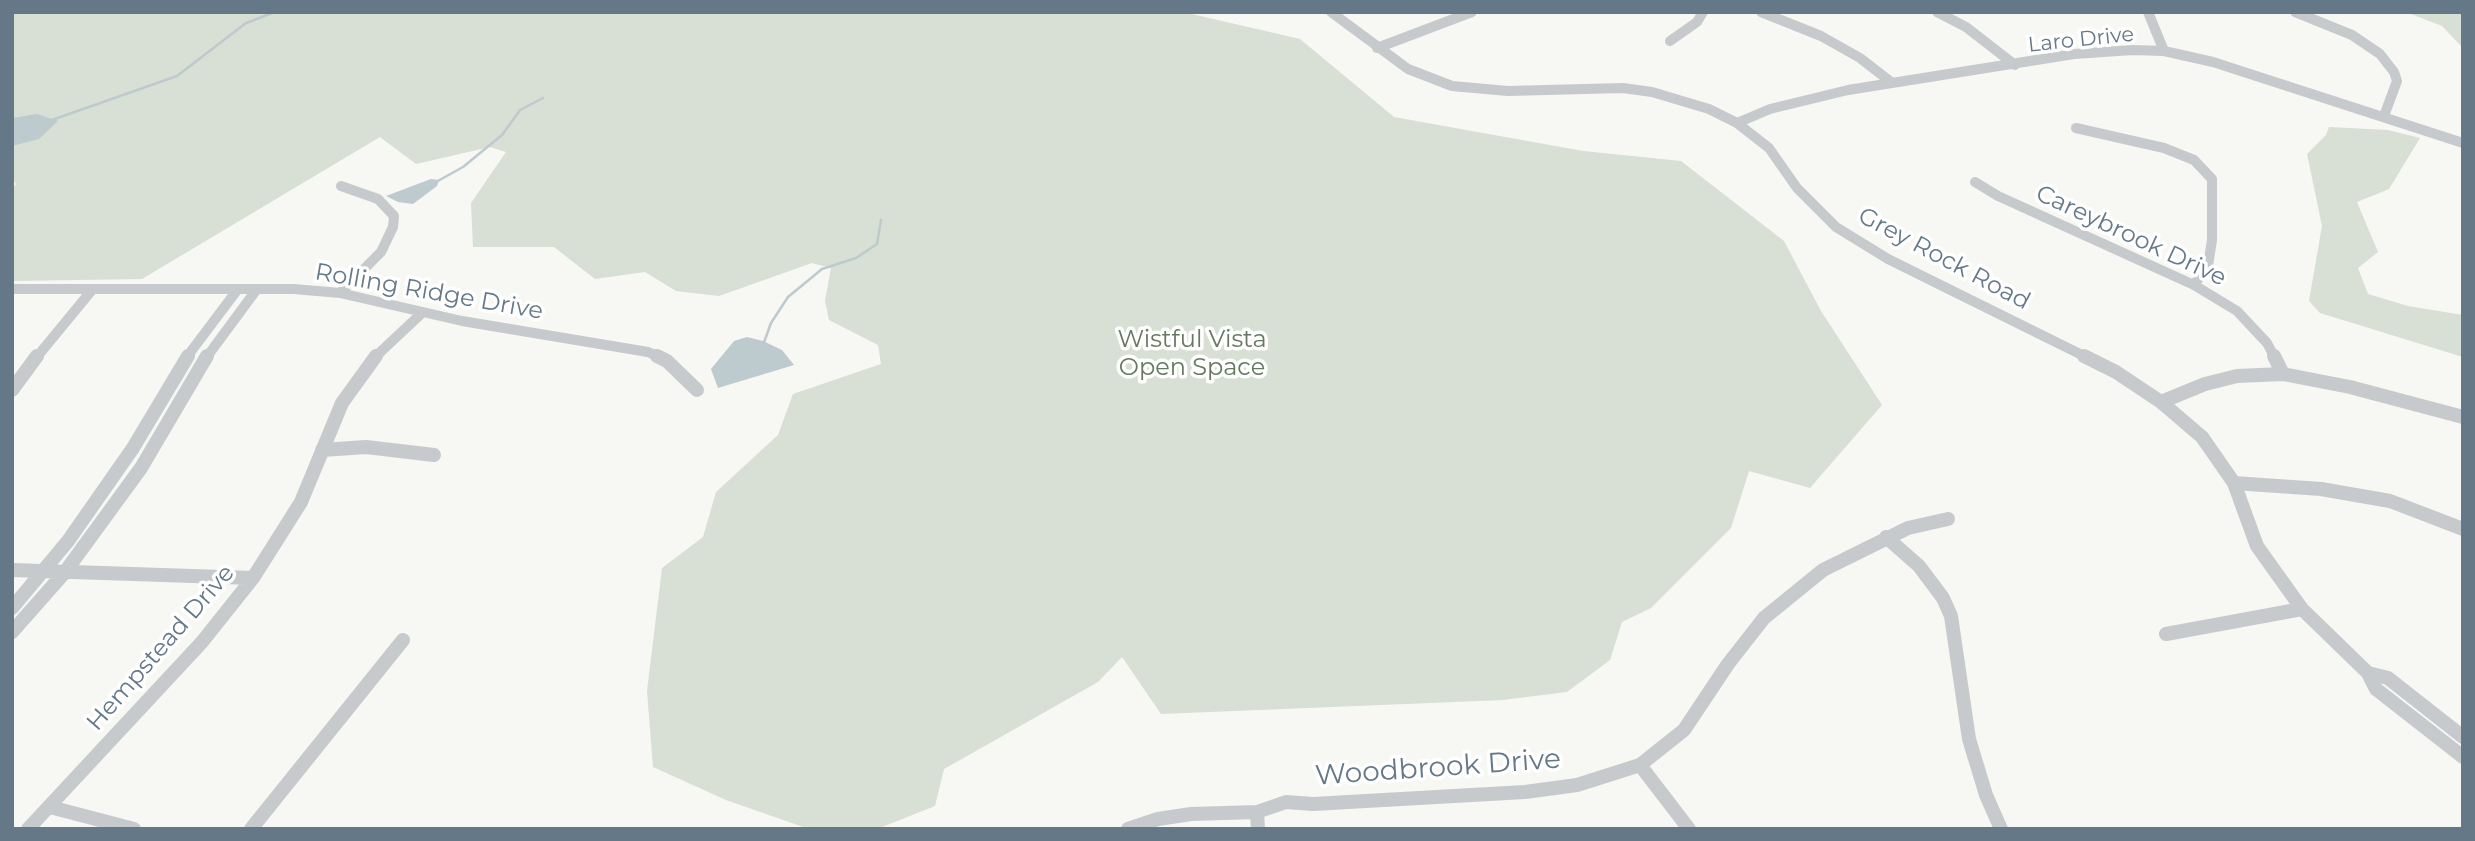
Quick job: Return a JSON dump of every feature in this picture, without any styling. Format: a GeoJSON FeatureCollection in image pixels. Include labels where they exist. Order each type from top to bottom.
{"type":"FeatureCollection","features":[{"type":"Feature","properties":{"kind":"street","name":"Grey Rock Road"},"geometry":{"type":"LineString","coordinates":[[1331,12],[1408,69],[1452,86],[1508,91],[1633,89],[1684,101],[1738,123],[1769,148],[1797,188],[1836,227],[1888,260],[2116,372],[2161,402],[2202,437],[2234,483],[2257,547],[2302,609],[2368,673],[2376,689],[2463,757]]}},
{"type":"Feature","properties":{"kind":"street"},"geometry":{"type":"LineString","coordinates":[[1377,48],[1472,12]]}},
{"type":"Feature","properties":{"kind":"street"},"geometry":{"type":"LineString","coordinates":[[1670,41],[1697,22],[1703,12]]}},
{"type":"Feature","properties":{"kind":"street"},"geometry":{"type":"LineString","coordinates":[[1761,12],[1821,36],[1860,58],[1891,82]]}},
{"type":"Feature","properties":{"kind":"street"},"geometry":{"type":"LineString","coordinates":[[1937,12],[1966,27],[2015,65]]}},
{"type":"Feature","properties":{"kind":"street"},"geometry":{"type":"LineString","coordinates":[[2148,12],[2164,51]]}},
{"type":"Feature","properties":{"kind":"street"},"geometry":{"type":"LineString","coordinates":[[2295,12],[2352,35],[2380,54],[2394,72],[2397,82],[2384,116]]}},
{"type":"Feature","properties":{"kind":"street","name":"Laro Drive"},"geometry":{"type":"LineString","coordinates":[[1738,123],[1770,109],[1807,99],[1891,82],[2101,51],[2164,51],[2213,62],[2463,143]]}},
{"type":"Feature","properties":{"kind":"street"},"geometry":{"type":"LineString","coordinates":[[2076,128],[2164,148],[2194,160],[2212,179],[2212,240],[2208,266],[2194,285]]}},
{"type":"Feature","properties":{"kind":"street","name":"Careybrook Drive"},"geometry":{"type":"LineString","coordinates":[[1975,182],[2022,207],[2194,285],[2237,311],[2267,344],[2283,374]]}},
{"type":"Feature","properties":{"kind":"street"},"geometry":{"type":"LineString","coordinates":[[340,293],[382,252],[393,228],[394,216],[378,199],[341,186]]}},
{"type":"Feature","properties":{"kind":"street","name":"Rolling Ridge Drive"},"geometry":{"type":"LineString","coordinates":[[12,289],[257,289],[340,293],[462,321],[648,352],[667,361],[697,390]]}},
{"type":"Feature","properties":{"kind":"street"},"geometry":{"type":"LineString","coordinates":[[12,390],[92,289]]}},
{"type":"Feature","properties":{"kind":"street"},"geometry":{"type":"LineString","coordinates":[[12,608],[44,571],[117,472],[185,360],[238,289]]}},
{"type":"Feature","properties":{"kind":"street"},"geometry":{"type":"LineString","coordinates":[[12,632],[65,572],[141,468],[205,358],[257,289]]}},
{"type":"Feature","properties":{"kind":"street","name":"Hempstead Drive"},"geometry":{"type":"LineString","coordinates":[[28,829],[202,642],[253,578],[300,502],[342,403],[370,362],[423,312]]}},
{"type":"Feature","properties":{"kind":"street"},"geometry":{"type":"LineString","coordinates":[[2161,402],[2205,384],[2237,376],[2283,374],[2350,387],[2463,417]]}},
{"type":"Feature","properties":{"kind":"street"},"geometry":{"type":"LineString","coordinates":[[153,413],[173,411]]}},
{"type":"Feature","properties":{"kind":"street"},"geometry":{"type":"LineString","coordinates":[[322,450],[366,447],[434,454]]}},
{"type":"Feature","properties":{"kind":"street"},"geometry":{"type":"LineString","coordinates":[[2234,483],[2321,489],[2390,501],[2463,529]]}},
{"type":"Feature","properties":{"kind":"street","name":"Woodbrook Drive"},"geometry":{"type":"LineString","coordinates":[[1128,829],[1158,819],[1191,814],[1257,821],[1286,802],[1313,804],[1525,792],[1577,785],[1640,765],[1684,730],[1728,664],[1764,618],[1823,570],[1886,537],[1914,526],[1948,519]]}},
{"type":"Feature","properties":{"kind":"street"},"geometry":{"type":"LineString","coordinates":[[1886,537],[1919,566],[1943,598],[1951,616],[1969,739],[1986,794],[2001,829]]}},
{"type":"Feature","properties":{"kind":"street"},"geometry":{"type":"LineString","coordinates":[[12,570],[253,578]]}},
{"type":"Feature","properties":{"kind":"street"},"geometry":{"type":"LineString","coordinates":[[2166,635],[2302,609]]}},
{"type":"Feature","properties":{"kind":"street"},"geometry":{"type":"LineString","coordinates":[[251,829],[403,640]]}},
{"type":"Feature","properties":{"kind":"street","name":"Grey Rock Road"},"geometry":{"type":"LineString","coordinates":[[2368,673],[2388,678],[2463,737]]}},
{"type":"Feature","properties":{"kind":"street"},"geometry":{"type":"LineString","coordinates":[[1640,765],[1689,829]]}},
{"type":"Feature","properties":{"kind":"street"},"geometry":{"type":"LineString","coordinates":[[50,807],[134,829]]}},
{"type":"Feature","properties":{"kind":"green space","name":"Wistful Vista Open Space"},"geometry":{"type":"Polygon","coordinates":[[[12,12],[1183,12],[1300,39],[1394,117],[1583,151],[1681,161],[1784,241],[1821,311],[1882,405],[1810,488],[1749,471],[1731,528],[1651,608],[1622,622],[1610,660],[1567,692],[1503,700],[1161,714],[1122,657],[1098,682],[944,769],[935,806],[877,829],[809,829],[726,800],[653,767],[647,691],[662,568],[703,537],[716,492],[778,435],[793,394],[881,364],[878,345],[829,320],[825,301],[831,268],[812,263],[719,296],[676,291],[645,272],[595,279],[554,247],[473,247],[471,203],[506,152],[490,147],[416,164],[380,137],[142,279],[12,281],[12,189],[16,184],[12,178],[12,12]]]}},
{"type":"Feature","properties":{"kind":"green space"},"geometry":{"type":"Polygon","coordinates":[[[2406,12],[2463,12],[2463,48],[2442,26],[2406,12]]]}},
{"type":"Feature","properties":{"kind":"green space"},"geometry":{"type":"Polygon","coordinates":[[[2329,127],[2388,130],[2420,138],[2389,189],[2357,202],[2378,252],[2358,268],[2368,294],[2408,306],[2463,315],[2463,357],[2320,313],[2309,301],[2322,226],[2307,154],[2326,135],[2329,127]]]}},
{"type":"Feature","properties":{"kind":"shaded area"},"geometry":{"type":"Polygon","coordinates":[[[37,114],[58,121],[39,139],[12,146],[12,118],[37,114]]]}},
{"type":"Feature","properties":{"kind":"shaded area"},"geometry":{"type":"Polygon","coordinates":[[[431,179],[439,180],[437,186],[413,204],[398,202],[386,196],[431,179]]]}},
{"type":"Feature","properties":{"kind":"shaded area"},"geometry":{"type":"Polygon","coordinates":[[[747,337],[782,350],[794,365],[718,388],[711,369],[734,341],[747,337]]]}},
{"type":"Feature","properties":{"kind":"waterway"},"geometry":{"type":"LineString","coordinates":[[49,121],[177,76],[246,23],[275,12]]}},
{"type":"Feature","properties":{"kind":"waterway"},"geometry":{"type":"LineString","coordinates":[[436,182],[463,167],[502,135],[520,110],[543,98]]}},
{"type":"Feature","properties":{"kind":"waterway"},"geometry":{"type":"LineString","coordinates":[[763,345],[771,323],[788,297],[822,269],[856,258],[877,244],[881,220]]}}]}
